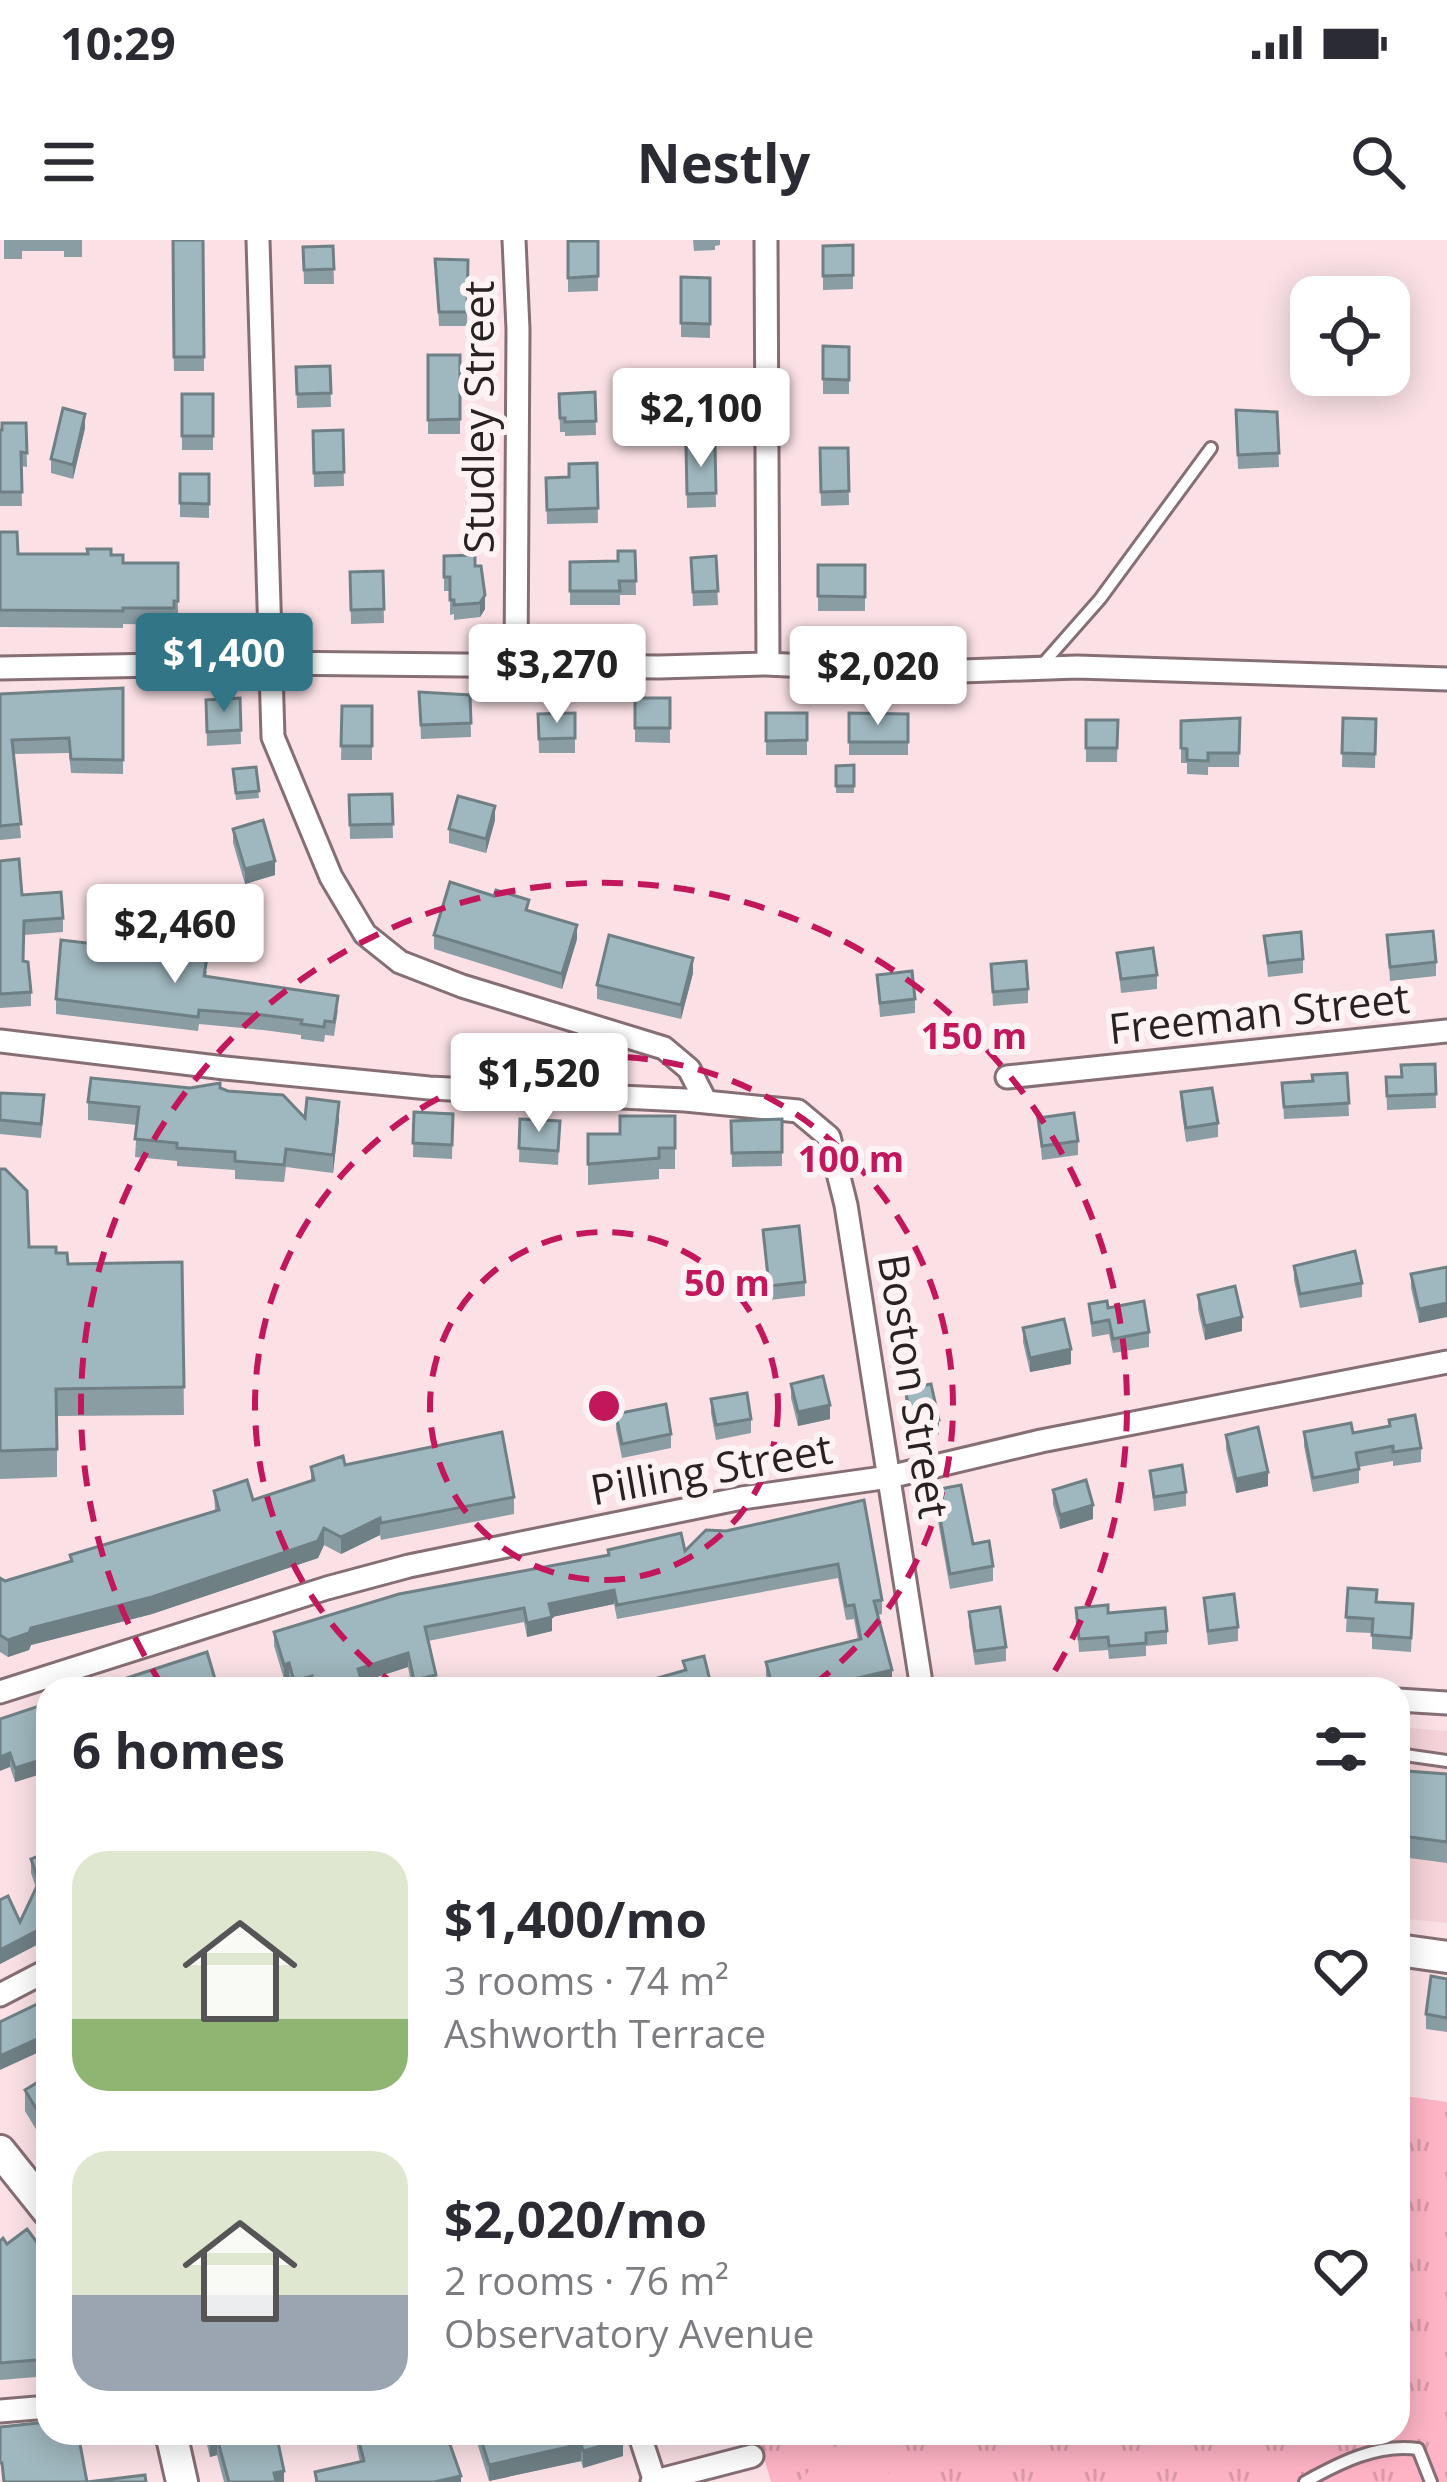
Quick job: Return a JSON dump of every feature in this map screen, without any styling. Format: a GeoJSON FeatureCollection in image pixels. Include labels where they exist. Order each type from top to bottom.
{"type":"FeatureCollection","features":[{"type":"Feature","properties":{"kind":"street"},"geometry":{"type":"LineString","coordinates":[[258,240],[273,736],[331,878],[365,934],[400,962],[462,986],[664,1048],[688,1070],[706,1102]]}},
{"type":"Feature","properties":{"kind":"street","name":"Studley Street"},"geometry":{"type":"LineString","coordinates":[[514,240],[516,666]]}},
{"type":"Feature","properties":{"kind":"street"},"geometry":{"type":"LineString","coordinates":[[766,240],[768,664]]}},
{"type":"Feature","properties":{"kind":"street"},"geometry":{"type":"LineString","coordinates":[[0,668],[268,663],[768,664],[934,672],[1039,668],[1447,679]]}},
{"type":"Feature","properties":{"kind":"street","name":"Freeman Street"},"geometry":{"type":"LineString","coordinates":[[1006,1077],[1447,1031]]}},
{"type":"Feature","properties":{"kind":"street"},"geometry":{"type":"LineString","coordinates":[[0,1040],[430,1088],[706,1102]]}},
{"type":"Feature","properties":{"kind":"street","name":"Boston Street"},"geometry":{"type":"LineString","coordinates":[[706,1102],[798,1111],[830,1137],[920,1677]]}},
{"type":"Feature","properties":{"kind":"street","name":"Pilling Street"},"geometry":{"type":"LineString","coordinates":[[47,1677],[409,1566],[742,1498],[890,1477],[1061,1437],[1447,1362]]}},
{"type":"Feature","properties":{"kind":"street","name":"Pilling Street"},"geometry":{"type":"LineString","coordinates":[[0,1692],[36,1681]]}},
{"type":"Feature","properties":{"kind":"street"},"geometry":{"type":"LineString","coordinates":[[1410,1701],[1447,1703]]}},
{"type":"Feature","properties":{"kind":"street"},"geometry":{"type":"LineString","coordinates":[[1410,1952],[1447,1957]]}},
{"type":"Feature","properties":{"kind":"street"},"geometry":{"type":"LineString","coordinates":[[0,1995],[36,1976]]}},
{"type":"Feature","properties":{"kind":"street"},"geometry":{"type":"LineString","coordinates":[[0,2150],[36,2196]]}},
{"type":"Feature","properties":{"kind":"street"},"geometry":{"type":"LineString","coordinates":[[0,2411],[36,2408]]}},
{"type":"Feature","properties":{"kind":"street"},"geometry":{"type":"LineString","coordinates":[[174,2445],[182,2482]]}},
{"type":"Feature","properties":{"kind":"street"},"geometry":{"type":"LineString","coordinates":[[643,2445],[654,2482],[752,2456]]}},
{"type":"Feature","properties":{"kind":"lane"},"geometry":{"type":"LineString","coordinates":[[1039,668],[1100,599],[1211,448]]}},
{"type":"Feature","properties":{"kind":"lane"},"geometry":{"type":"LineString","coordinates":[[1410,1756],[1447,1761]]}},
{"type":"Feature","properties":{"kind":"lane"},"geometry":{"type":"LineString","coordinates":[[1305,2482],[1354,2456],[1404,2447],[1418,2449],[1431,2482]]}},
{"type":"Feature","properties":{"kind":"shaded area"},"geometry":{"type":"Polygon","coordinates":[[[1410,1728],[1447,1731],[1447,1923],[1410,1919],[1410,1728]]]}},
{"type":"Feature","properties":{"kind":"green space"},"geometry":{"type":"Polygon","coordinates":[[[1410,2097],[1447,2102],[1447,2482],[771,2482],[760,2445],[1410,2445],[1410,2097]]]}},
{"type":"Feature","properties":{"kind":"green space"},"geometry":{"type":"Polygon","coordinates":[[[837,2445],[867,2445],[884,2463],[893,2482],[798,2482],[837,2445]]]}},
{"type":"Feature","properties":{"kind":"building"},"geometry":{"type":"Polygon","coordinates":[[[173,240],[203,240],[204,357],[174,357],[173,240]]]}},
{"type":"Feature","properties":{"kind":"building"},"geometry":{"type":"Polygon","coordinates":[[[568,241],[598,241],[598,276],[568,278],[568,241]]]}},
{"type":"Feature","properties":{"kind":"building"},"geometry":{"type":"Polygon","coordinates":[[[853,245],[853,275],[823,276],[823,246],[853,245]]]}},
{"type":"Feature","properties":{"kind":"building"},"geometry":{"type":"Polygon","coordinates":[[[333,246],[334,269],[304,270],[303,247],[333,246]]]}},
{"type":"Feature","properties":{"kind":"building"},"geometry":{"type":"Polygon","coordinates":[[[435,259],[468,260],[467,312],[439,312],[435,259]]]}},
{"type":"Feature","properties":{"kind":"building"},"geometry":{"type":"Polygon","coordinates":[[[681,277],[710,278],[710,324],[681,323],[681,277]]]}},
{"type":"Feature","properties":{"kind":"building"},"geometry":{"type":"Polygon","coordinates":[[[823,346],[849,347],[849,380],[823,379],[823,346]]]}},
{"type":"Feature","properties":{"kind":"building"},"geometry":{"type":"Polygon","coordinates":[[[428,355],[460,355],[460,419],[428,420],[428,355]]]}},
{"type":"Feature","properties":{"kind":"building"},"geometry":{"type":"Polygon","coordinates":[[[330,366],[331,393],[297,394],[296,367],[330,366]]]}},
{"type":"Feature","properties":{"kind":"building"},"geometry":{"type":"Polygon","coordinates":[[[710,388],[710,406],[681,406],[681,389],[710,388]]]}},
{"type":"Feature","properties":{"kind":"building"},"geometry":{"type":"Polygon","coordinates":[[[595,392],[596,421],[560,418],[559,394],[595,392]]]}},
{"type":"Feature","properties":{"kind":"building"},"geometry":{"type":"Polygon","coordinates":[[[182,394],[213,394],[213,436],[182,436],[182,394]]]}},
{"type":"Feature","properties":{"kind":"building"},"geometry":{"type":"Polygon","coordinates":[[[63,408],[85,414],[73,465],[51,459],[63,408]]]}},
{"type":"Feature","properties":{"kind":"building"},"geometry":{"type":"Polygon","coordinates":[[[1236,410],[1277,412],[1279,453],[1238,455],[1236,410]]]}},
{"type":"Feature","properties":{"kind":"building"},"geometry":{"type":"Polygon","coordinates":[[[2,423],[26,423],[22,492],[0,492],[2,423]]]}},
{"type":"Feature","properties":{"kind":"building"},"geometry":{"type":"Polygon","coordinates":[[[343,430],[344,472],[314,473],[313,431],[343,430]]]}},
{"type":"Feature","properties":{"kind":"building"},"geometry":{"type":"Polygon","coordinates":[[[686,446],[715,446],[716,493],[687,494],[686,446]]]}},
{"type":"Feature","properties":{"kind":"building"},"geometry":{"type":"Polygon","coordinates":[[[820,448],[848,448],[849,491],[821,492],[820,448]]]}},
{"type":"Feature","properties":{"kind":"building"},"geometry":{"type":"Polygon","coordinates":[[[597,463],[598,508],[547,510],[546,478],[569,477],[569,464],[597,463]]]}},
{"type":"Feature","properties":{"kind":"building"},"geometry":{"type":"Polygon","coordinates":[[[180,474],[209,474],[209,504],[180,503],[180,474]]]}},
{"type":"Feature","properties":{"kind":"building"},"geometry":{"type":"Polygon","coordinates":[[[0,532],[17,532],[18,554],[88,554],[87,549],[111,549],[111,555],[123,555],[123,563],[178,563],[178,601],[174,608],[123,611],[0,610],[0,532]]]}},
{"type":"Feature","properties":{"kind":"building"},"geometry":{"type":"Polygon","coordinates":[[[618,551],[635,551],[636,581],[619,581],[620,591],[570,591],[570,562],[618,561],[618,551]]]}},
{"type":"Feature","properties":{"kind":"building"},"geometry":{"type":"Polygon","coordinates":[[[475,555],[485,595],[480,603],[454,605],[450,577],[444,577],[444,556],[475,555]]]}},
{"type":"Feature","properties":{"kind":"building"},"geometry":{"type":"Polygon","coordinates":[[[716,556],[718,591],[693,592],[691,558],[716,556]]]}},
{"type":"Feature","properties":{"kind":"building"},"geometry":{"type":"Polygon","coordinates":[[[818,565],[865,565],[865,597],[818,596],[818,565]]]}},
{"type":"Feature","properties":{"kind":"building"},"geometry":{"type":"Polygon","coordinates":[[[383,571],[384,609],[351,610],[350,572],[383,571]]]}},
{"type":"Feature","properties":{"kind":"building"},"geometry":{"type":"Polygon","coordinates":[[[123,688],[123,760],[71,759],[69,738],[12,740],[21,824],[0,826],[0,694],[123,688]]]}},
{"type":"Feature","properties":{"kind":"building"},"geometry":{"type":"Polygon","coordinates":[[[419,692],[470,695],[471,723],[421,725],[419,692]]]}},
{"type":"Feature","properties":{"kind":"building"},"geometry":{"type":"Polygon","coordinates":[[[240,698],[241,730],[207,732],[206,700],[240,698]]]}},
{"type":"Feature","properties":{"kind":"building"},"geometry":{"type":"Polygon","coordinates":[[[635,698],[670,698],[670,728],[635,728],[635,698]]]}},
{"type":"Feature","properties":{"kind":"building"},"geometry":{"type":"Polygon","coordinates":[[[342,706],[372,706],[372,746],[341,746],[342,706]]]}},
{"type":"Feature","properties":{"kind":"building"},"geometry":{"type":"Polygon","coordinates":[[[575,713],[575,738],[539,739],[538,714],[575,713]]]}},
{"type":"Feature","properties":{"kind":"building"},"geometry":{"type":"Polygon","coordinates":[[[766,713],[807,713],[807,740],[766,741],[766,713]]]}},
{"type":"Feature","properties":{"kind":"building"},"geometry":{"type":"Polygon","coordinates":[[[849,713],[908,714],[908,742],[849,742],[849,713]]]}},
{"type":"Feature","properties":{"kind":"building"},"geometry":{"type":"Polygon","coordinates":[[[1240,718],[1239,753],[1208,753],[1208,761],[1187,760],[1187,749],[1181,748],[1181,721],[1240,718]]]}},
{"type":"Feature","properties":{"kind":"building"},"geometry":{"type":"Polygon","coordinates":[[[1343,718],[1376,719],[1375,754],[1342,753],[1343,718]]]}},
{"type":"Feature","properties":{"kind":"building"},"geometry":{"type":"Polygon","coordinates":[[[1086,720],[1118,720],[1117,748],[1086,748],[1086,720]]]}},
{"type":"Feature","properties":{"kind":"building"},"geometry":{"type":"Polygon","coordinates":[[[854,765],[854,786],[836,786],[836,766],[854,765]]]}},
{"type":"Feature","properties":{"kind":"building"},"geometry":{"type":"Polygon","coordinates":[[[256,767],[259,791],[236,793],[233,769],[256,767]]]}},
{"type":"Feature","properties":{"kind":"building"},"geometry":{"type":"Polygon","coordinates":[[[392,794],[393,824],[350,825],[349,795],[392,794]]]}},
{"type":"Feature","properties":{"kind":"building"},"geometry":{"type":"Polygon","coordinates":[[[458,796],[495,806],[486,839],[449,829],[458,796]]]}},
{"type":"Feature","properties":{"kind":"building"},"geometry":{"type":"Polygon","coordinates":[[[263,820],[275,861],[245,869],[233,829],[263,820]]]}},
{"type":"Feature","properties":{"kind":"building"},"geometry":{"type":"Polygon","coordinates":[[[19,859],[22,895],[61,892],[63,918],[24,921],[23,961],[28,962],[31,992],[0,994],[0,861],[19,859]]]}},
{"type":"Feature","properties":{"kind":"building"},"geometry":{"type":"Polygon","coordinates":[[[450,882],[494,896],[496,890],[529,900],[526,910],[577,925],[562,974],[434,935],[450,882]]]}},
{"type":"Feature","properties":{"kind":"building"},"geometry":{"type":"Polygon","coordinates":[[[1433,931],[1436,962],[1390,967],[1387,935],[1433,931]]]}},
{"type":"Feature","properties":{"kind":"building"},"geometry":{"type":"Polygon","coordinates":[[[1301,932],[1303,959],[1268,963],[1264,936],[1301,932]]]}},
{"type":"Feature","properties":{"kind":"building"},"geometry":{"type":"Polygon","coordinates":[[[609,935],[693,958],[681,1005],[597,985],[609,935]]]}},
{"type":"Feature","properties":{"kind":"building"},"geometry":{"type":"Polygon","coordinates":[[[61,940],[207,957],[204,976],[338,996],[334,1022],[325,1021],[324,1027],[301,1024],[302,1020],[199,1010],[198,1017],[56,999],[61,940]]]}},
{"type":"Feature","properties":{"kind":"building"},"geometry":{"type":"Polygon","coordinates":[[[1153,948],[1157,975],[1121,979],[1117,953],[1153,948]]]}},
{"type":"Feature","properties":{"kind":"building"},"geometry":{"type":"Polygon","coordinates":[[[1026,961],[1028,989],[993,992],[991,964],[1026,961]]]}},
{"type":"Feature","properties":{"kind":"building"},"geometry":{"type":"Polygon","coordinates":[[[912,971],[915,999],[880,1003],[877,975],[912,971]]]}},
{"type":"Feature","properties":{"kind":"building"},"geometry":{"type":"Polygon","coordinates":[[[1435,1064],[1436,1094],[1387,1096],[1386,1077],[1402,1077],[1401,1065],[1435,1064]]]}},
{"type":"Feature","properties":{"kind":"building"},"geometry":{"type":"Polygon","coordinates":[[[1347,1073],[1349,1103],[1284,1107],[1282,1083],[1347,1073]]]}},
{"type":"Feature","properties":{"kind":"building"},"geometry":{"type":"Polygon","coordinates":[[[91,1078],[190,1088],[220,1083],[228,1091],[283,1095],[305,1118],[307,1098],[339,1102],[333,1155],[286,1149],[284,1165],[235,1161],[235,1152],[135,1139],[139,1107],[88,1102],[91,1078]]]}},
{"type":"Feature","properties":{"kind":"building"},"geometry":{"type":"Polygon","coordinates":[[[1212,1088],[1218,1123],[1186,1128],[1181,1092],[1212,1088]]]}},
{"type":"Feature","properties":{"kind":"building"},"geometry":{"type":"Polygon","coordinates":[[[0,1093],[44,1095],[41,1124],[0,1120],[0,1093]]]}},
{"type":"Feature","properties":{"kind":"building"},"geometry":{"type":"Polygon","coordinates":[[[414,1112],[453,1114],[452,1145],[413,1143],[414,1112]]]}},
{"type":"Feature","properties":{"kind":"building"},"geometry":{"type":"Polygon","coordinates":[[[1074,1113],[1078,1141],[1042,1146],[1038,1118],[1074,1113]]]}},
{"type":"Feature","properties":{"kind":"building"},"geometry":{"type":"Polygon","coordinates":[[[620,1116],[675,1116],[675,1148],[659,1148],[659,1158],[588,1164],[588,1134],[620,1134],[620,1116]]]}},
{"type":"Feature","properties":{"kind":"building"},"geometry":{"type":"Polygon","coordinates":[[[520,1119],[560,1121],[558,1151],[519,1148],[520,1119]]]}},
{"type":"Feature","properties":{"kind":"building"},"geometry":{"type":"Polygon","coordinates":[[[782,1119],[782,1152],[732,1153],[731,1121],[782,1119]]]}},
{"type":"Feature","properties":{"kind":"building"},"geometry":{"type":"Polygon","coordinates":[[[0,1169],[27,1191],[29,1247],[56,1247],[56,1253],[67,1253],[68,1264],[182,1262],[184,1387],[56,1389],[57,1449],[0,1451],[0,1169]]]}},
{"type":"Feature","properties":{"kind":"building"},"geometry":{"type":"Polygon","coordinates":[[[799,1226],[805,1282],[769,1286],[763,1230],[799,1226]]]}},
{"type":"Feature","properties":{"kind":"building"},"geometry":{"type":"Polygon","coordinates":[[[1355,1251],[1362,1283],[1300,1294],[1294,1266],[1355,1251]]]}},
{"type":"Feature","properties":{"kind":"building"},"geometry":{"type":"Polygon","coordinates":[[[1447,1267],[1447,1303],[1419,1309],[1411,1274],[1447,1267]]]}},
{"type":"Feature","properties":{"kind":"building"},"geometry":{"type":"Polygon","coordinates":[[[1235,1286],[1242,1317],[1205,1326],[1198,1295],[1235,1286]]]}},
{"type":"Feature","properties":{"kind":"building"},"geometry":{"type":"Polygon","coordinates":[[[1107,1301],[1108,1308],[1144,1301],[1149,1332],[1113,1339],[1109,1320],[1092,1323],[1089,1304],[1107,1301]]]}},
{"type":"Feature","properties":{"kind":"building"},"geometry":{"type":"Polygon","coordinates":[[[1064,1319],[1071,1349],[1030,1358],[1023,1328],[1064,1319]]]}},
{"type":"Feature","properties":{"kind":"building"},"geometry":{"type":"Polygon","coordinates":[[[823,1376],[830,1405],[798,1412],[791,1384],[823,1376]]]}},
{"type":"Feature","properties":{"kind":"building"},"geometry":{"type":"Polygon","coordinates":[[[931,1384],[939,1420],[913,1426],[905,1389],[931,1384]]]}},
{"type":"Feature","properties":{"kind":"building"},"geometry":{"type":"Polygon","coordinates":[[[747,1393],[751,1419],[716,1425],[711,1399],[747,1393]]]}},
{"type":"Feature","properties":{"kind":"building"},"geometry":{"type":"Polygon","coordinates":[[[666,1404],[671,1434],[622,1444],[616,1414],[666,1404]]]}},
{"type":"Feature","properties":{"kind":"building"},"geometry":{"type":"Polygon","coordinates":[[[1415,1415],[1421,1448],[1393,1452],[1393,1446],[1356,1453],[1359,1469],[1313,1478],[1304,1432],[1351,1423],[1353,1433],[1415,1415]]]}},
{"type":"Feature","properties":{"kind":"building"},"geometry":{"type":"Polygon","coordinates":[[[1258,1427],[1268,1472],[1236,1479],[1226,1435],[1258,1427]]]}},
{"type":"Feature","properties":{"kind":"building"},"geometry":{"type":"Polygon","coordinates":[[[502,1432],[514,1497],[381,1523],[380,1518],[341,1537],[324,1528],[318,1541],[152,1597],[31,1628],[8,1640],[0,1635],[0,1578],[5,1581],[72,1561],[70,1555],[219,1510],[214,1491],[247,1480],[253,1500],[314,1480],[311,1467],[343,1456],[345,1465],[502,1432]]]}},
{"type":"Feature","properties":{"kind":"building"},"geometry":{"type":"Polygon","coordinates":[[[1182,1465],[1186,1492],[1154,1497],[1150,1471],[1182,1465]]]}},
{"type":"Feature","properties":{"kind":"building"},"geometry":{"type":"Polygon","coordinates":[[[1086,1480],[1093,1505],[1060,1515],[1053,1490],[1086,1480]]]}},
{"type":"Feature","properties":{"kind":"building"},"geometry":{"type":"Polygon","coordinates":[[[961,1485],[973,1544],[989,1541],[993,1566],[950,1574],[935,1490],[961,1485]]]}},
{"type":"Feature","properties":{"kind":"building"},"geometry":{"type":"Polygon","coordinates":[[[864,1500],[882,1600],[874,1601],[892,1670],[863,1677],[770,1677],[766,1662],[861,1639],[854,1605],[846,1606],[838,1564],[617,1605],[614,1590],[549,1604],[552,1617],[527,1623],[524,1608],[425,1627],[436,1675],[427,1677],[413,1677],[408,1653],[358,1669],[360,1677],[293,1677],[274,1632],[399,1594],[609,1555],[608,1550],[681,1533],[685,1551],[706,1530],[726,1531],[864,1500]]]}},
{"type":"Feature","properties":{"kind":"building"},"geometry":{"type":"Polygon","coordinates":[[[1348,1588],[1377,1590],[1376,1602],[1413,1604],[1411,1638],[1372,1635],[1373,1619],[1346,1617],[1348,1588]]]}},
{"type":"Feature","properties":{"kind":"building"},"geometry":{"type":"Polygon","coordinates":[[[1234,1594],[1238,1627],[1208,1631],[1204,1598],[1234,1594]]]}},
{"type":"Feature","properties":{"kind":"building"},"geometry":{"type":"Polygon","coordinates":[[[1108,1605],[1108,1613],[1165,1608],[1167,1631],[1146,1633],[1146,1643],[1109,1646],[1108,1637],[1079,1639],[1076,1608],[1108,1605]]]}},
{"type":"Feature","properties":{"kind":"building"},"geometry":{"type":"Polygon","coordinates":[[[1000,1607],[1006,1647],[975,1651],[969,1612],[1000,1607]]]}},
{"type":"Feature","properties":{"kind":"building"},"geometry":{"type":"Polygon","coordinates":[[[207,1652],[214,1677],[130,1677],[207,1652]]]}},
{"type":"Feature","properties":{"kind":"building"},"geometry":{"type":"Polygon","coordinates":[[[704,1656],[709,1677],[661,1677],[686,1670],[683,1661],[704,1656]]]}},
{"type":"Feature","properties":{"kind":"building"},"geometry":{"type":"Polygon","coordinates":[[[36,1707],[36,1761],[15,1768],[10,1753],[0,1757],[0,1719],[36,1707]]]}},
{"type":"Feature","properties":{"kind":"building"},"geometry":{"type":"Polygon","coordinates":[[[1410,1771],[1447,1774],[1447,1842],[1410,1837],[1410,1771]]]}},
{"type":"Feature","properties":{"kind":"building"},"geometry":{"type":"Polygon","coordinates":[[[36,1888],[36,1931],[0,1950],[0,1900],[8,1896],[20,1922],[36,1888]]]}},
{"type":"Feature","properties":{"kind":"building"},"geometry":{"type":"Polygon","coordinates":[[[1431,1976],[1447,1979],[1447,2018],[1426,2014],[1431,1976]]]}},
{"type":"Feature","properties":{"kind":"building"},"geometry":{"type":"Polygon","coordinates":[[[36,2005],[36,2040],[0,2056],[0,2022],[36,2005]]]}},
{"type":"Feature","properties":{"kind":"building"},"geometry":{"type":"Polygon","coordinates":[[[36,2083],[36,2108],[25,2090],[36,2083]]]}},
{"type":"Feature","properties":{"kind":"building"},"geometry":{"type":"Polygon","coordinates":[[[27,2229],[36,2241],[36,2360],[0,2363],[0,2241],[3,2238],[7,2244],[27,2229]]]}},
{"type":"Feature","properties":{"kind":"building"},"geometry":{"type":"Polygon","coordinates":[[[36,2423],[36,2445],[80,2445],[87,2482],[4,2482],[0,2427],[36,2423]]]}},
{"type":"Feature","properties":{"kind":"building"},"geometry":{"type":"Polygon","coordinates":[[[219,2445],[279,2445],[284,2471],[274,2473],[276,2482],[229,2482],[219,2445]]]}},
{"type":"Feature","properties":{"kind":"building"},"geometry":{"type":"Polygon","coordinates":[[[360,2445],[450,2445],[461,2476],[434,2482],[317,2482],[315,2472],[364,2461],[360,2445]]]}},
{"type":"Feature","properties":{"kind":"building"},"geometry":{"type":"Polygon","coordinates":[[[483,2445],[577,2445],[489,2465],[483,2445]]]}},
{"type":"Feature","properties":{"kind":"building"},"geometry":{"type":"Polygon","coordinates":[[[145,2475],[146,2482],[87,2482],[145,2475]]]}}]}
